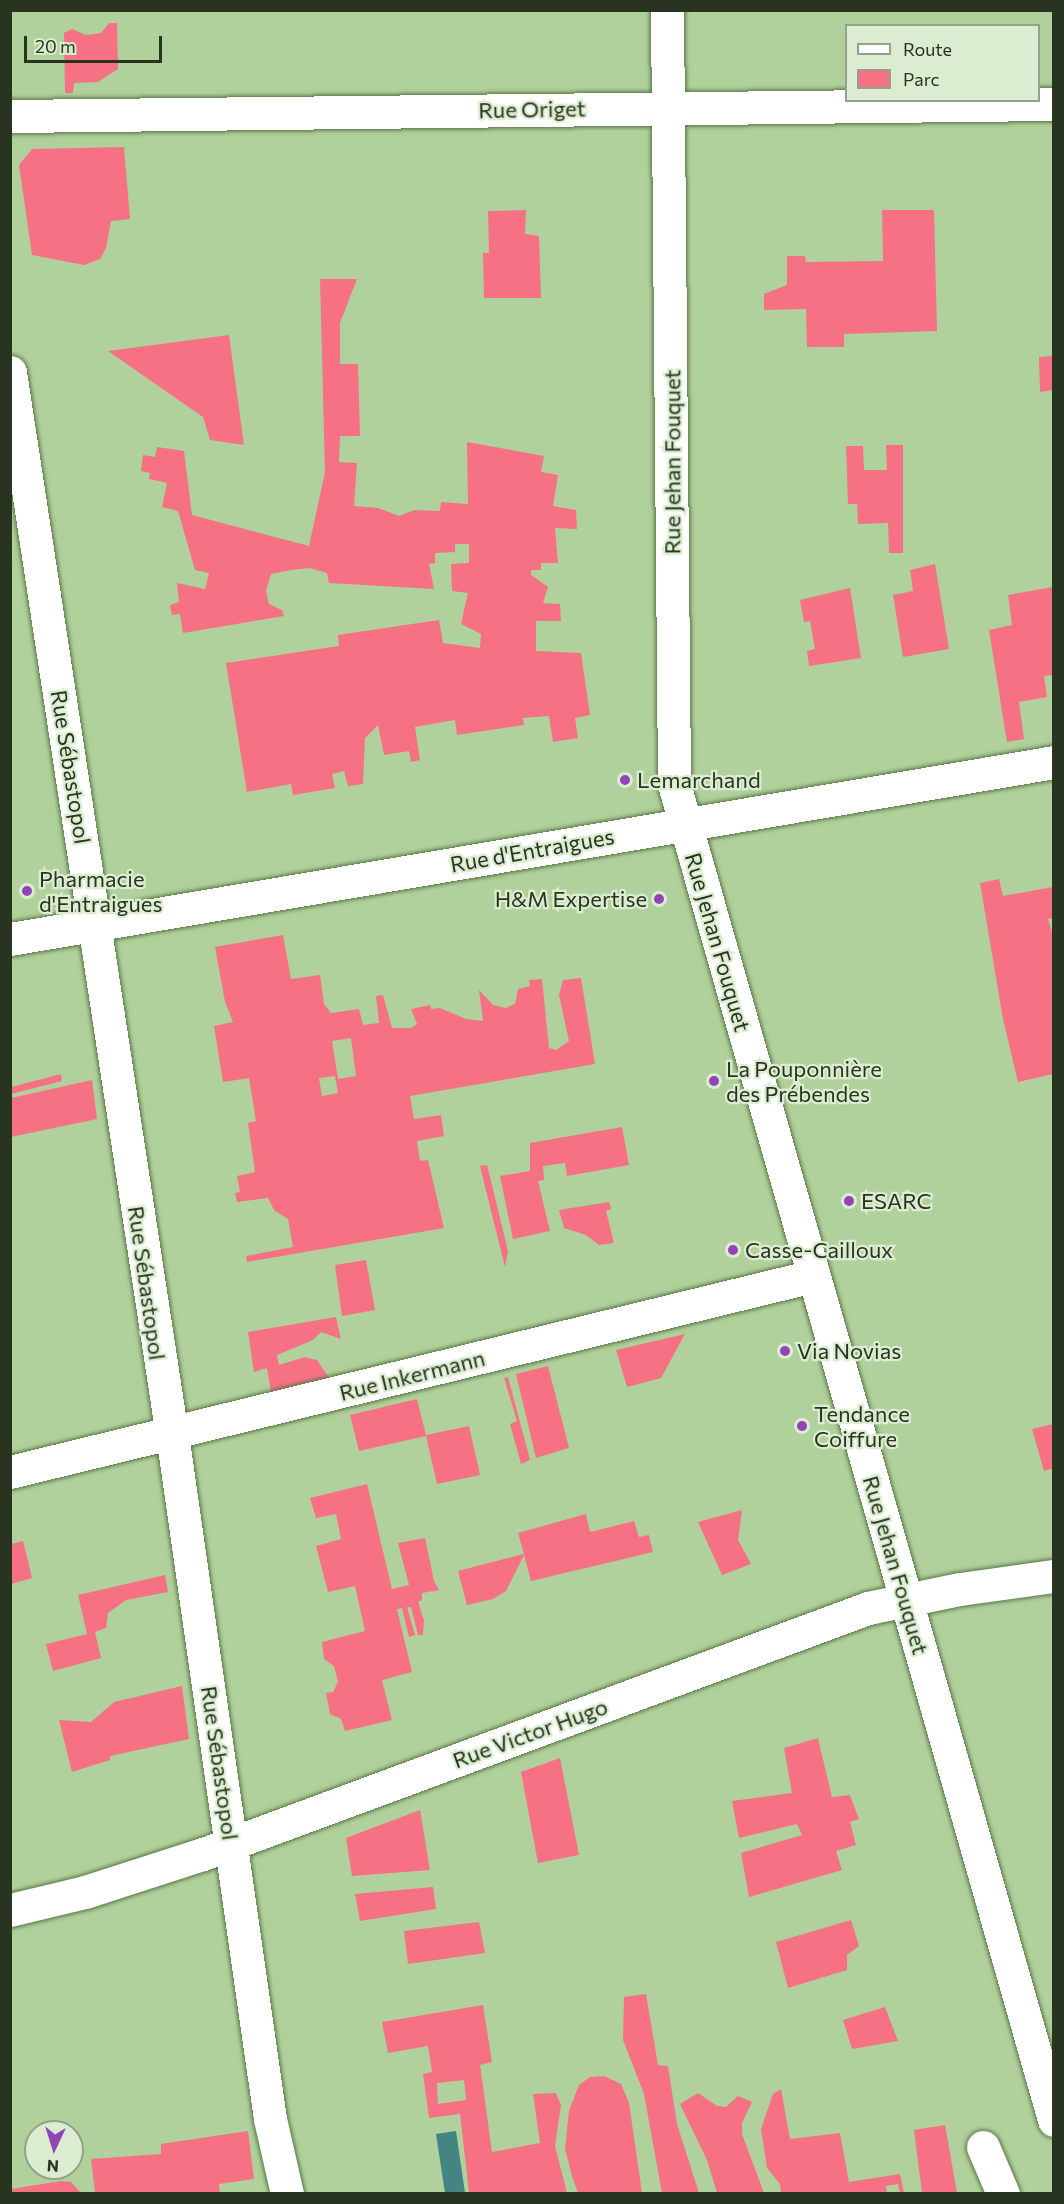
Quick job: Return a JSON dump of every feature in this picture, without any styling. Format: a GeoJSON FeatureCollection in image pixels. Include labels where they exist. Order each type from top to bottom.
{"type":"FeatureCollection","features":[{"type":"Feature","properties":{"kind":"street","name":"Rue Jehan Fouquet"},"geometry":{"type":"LineString","coordinates":[[667,10],[674,784],[1053,2120]]}},
{"type":"Feature","properties":{"kind":"street","name":"Rue Origet"},"geometry":{"type":"LineString","coordinates":[[10,116],[1053,104]]}},
{"type":"Feature","properties":{"kind":"street","name":"Rue Sébastopol"},"geometry":{"type":"LineString","coordinates":[[10,372],[231,1843],[270,2119],[287,2193]]}},
{"type":"Feature","properties":{"kind":"street","name":"Rue d'Entraigues"},"geometry":{"type":"LineString","coordinates":[[10,939],[1053,762]]}},
{"type":"Feature","properties":{"kind":"street","name":"Rue Inkermann"},"geometry":{"type":"LineString","coordinates":[[10,1472],[813,1276]]}},
{"type":"Feature","properties":{"kind":"street","name":"Rue Victor Hugo"},"geometry":{"type":"LineString","coordinates":[[10,1910],[85,1892],[231,1843],[857,1612],[906,1599],[1053,1576]]}},
{"type":"Feature","properties":{"kind":"street"},"geometry":{"type":"LineString","coordinates":[[983,2146],[1003,2193]]}},
{"type":"Feature","properties":{"kind":"green space"},"geometry":{"type":"Polygon","coordinates":[[[109,23],[117,23],[118,69],[98,82],[74,83],[73,93],[65,93],[64,33],[72,29],[86,35],[101,33],[109,23]]]}},
{"type":"Feature","properties":{"kind":"green space"},"geometry":{"type":"Polygon","coordinates":[[[124,147],[130,219],[111,221],[106,248],[100,259],[84,265],[32,255],[19,165],[32,149],[124,147]]]}},
{"type":"Feature","properties":{"kind":"green space"},"geometry":{"type":"Polygon","coordinates":[[[526,210],[525,234],[539,236],[541,298],[484,298],[483,253],[489,253],[488,211],[526,210]]]}},
{"type":"Feature","properties":{"kind":"green space"},"geometry":{"type":"Polygon","coordinates":[[[882,210],[934,210],[937,331],[844,334],[844,347],[807,347],[806,309],[764,310],[764,294],[787,285],[787,256],[805,256],[806,262],[883,261],[882,210]]]}},
{"type":"Feature","properties":{"kind":"green space"},"geometry":{"type":"Polygon","coordinates":[[[320,279],[357,279],[340,323],[340,364],[358,364],[360,436],[340,436],[339,462],[357,463],[354,506],[378,508],[399,516],[414,510],[440,511],[441,502],[468,504],[467,442],[544,456],[541,472],[558,475],[553,506],[576,510],[577,529],[555,528],[558,563],[541,563],[541,570],[531,570],[531,575],[548,587],[543,603],[560,604],[561,621],[536,621],[536,651],[581,653],[590,715],[575,718],[578,738],[553,742],[549,716],[523,718],[524,725],[457,735],[455,720],[415,727],[420,760],[411,762],[409,751],[384,755],[378,725],[365,738],[363,784],[348,786],[344,771],[332,774],[335,788],[293,795],[291,784],[247,792],[226,663],[339,646],[338,635],[439,620],[443,643],[480,648],[481,634],[461,624],[468,593],[452,591],[451,564],[469,563],[469,544],[455,544],[455,552],[435,553],[435,563],[429,564],[434,589],[329,583],[327,573],[310,568],[271,574],[266,591],[269,604],[282,610],[284,616],[183,633],[180,614],[172,615],[170,605],[179,602],[177,583],[205,589],[209,573],[195,570],[178,511],[162,507],[167,483],[149,479],[150,473],[141,471],[143,455],[155,457],[157,447],[184,451],[192,515],[309,546],[325,472],[320,279]]]}},
{"type":"Feature","properties":{"kind":"green space"},"geometry":{"type":"Polygon","coordinates":[[[229,335],[244,445],[210,440],[203,417],[108,351],[229,335]]]}},
{"type":"Feature","properties":{"kind":"green space"},"geometry":{"type":"Polygon","coordinates":[[[1053,356],[1053,390],[1040,392],[1039,357],[1053,356]]]}},
{"type":"Feature","properties":{"kind":"green space"},"geometry":{"type":"Polygon","coordinates":[[[886,445],[903,445],[903,553],[889,553],[888,523],[858,524],[857,504],[848,504],[846,446],[863,446],[864,470],[887,470],[886,445]]]}},
{"type":"Feature","properties":{"kind":"green space"},"geometry":{"type":"Polygon","coordinates":[[[935,564],[949,649],[903,657],[893,595],[913,591],[910,570],[935,564]]]}},
{"type":"Feature","properties":{"kind":"green space"},"geometry":{"type":"Polygon","coordinates":[[[1053,587],[1053,675],[1044,676],[1047,697],[1019,702],[1024,739],[1007,742],[989,630],[1012,625],[1008,595],[1053,587]]]}},
{"type":"Feature","properties":{"kind":"green space"},"geometry":{"type":"Polygon","coordinates":[[[850,588],[861,658],[809,666],[807,651],[815,649],[810,621],[804,622],[800,600],[850,588]]]}},
{"type":"Feature","properties":{"kind":"green space"},"geometry":{"type":"Polygon","coordinates":[[[999,879],[1003,896],[1053,887],[1053,918],[1048,919],[1054,939],[1053,1074],[1018,1082],[1003,1019],[980,883],[999,879]]]}},
{"type":"Feature","properties":{"kind":"green space"},"geometry":{"type":"Polygon","coordinates":[[[283,935],[291,979],[320,975],[324,1004],[331,1013],[359,1009],[363,1025],[379,1023],[376,996],[383,995],[392,1028],[411,1028],[417,1024],[411,1009],[430,1005],[431,1009],[440,1008],[466,1019],[483,1021],[479,990],[493,1005],[506,1008],[515,1004],[518,989],[530,986],[529,980],[542,979],[549,1048],[556,1050],[569,1041],[559,995],[563,980],[581,978],[595,1064],[410,1096],[414,1119],[441,1115],[444,1136],[417,1141],[420,1161],[428,1160],[444,1228],[247,1262],[246,1256],[293,1247],[288,1219],[274,1210],[268,1198],[237,1202],[235,1193],[240,1192],[237,1176],[255,1172],[248,1123],[256,1121],[249,1078],[223,1082],[214,1026],[233,1022],[225,1002],[215,947],[283,935]],[[351,1038],[332,1041],[338,1079],[356,1076],[351,1038]],[[335,1076],[319,1078],[322,1096],[338,1093],[335,1076]]]}},
{"type":"Feature","properties":{"kind":"green space"},"geometry":{"type":"Polygon","coordinates":[[[61,1074],[62,1081],[11,1094],[11,1087],[61,1074]]]}},
{"type":"Feature","properties":{"kind":"green space"},"geometry":{"type":"Polygon","coordinates":[[[92,1080],[97,1119],[11,1137],[11,1098],[92,1080]]]}},
{"type":"Feature","properties":{"kind":"green space"},"geometry":{"type":"Polygon","coordinates":[[[622,1127],[629,1165],[567,1176],[565,1163],[543,1166],[544,1180],[538,1181],[550,1231],[513,1239],[500,1176],[530,1171],[530,1143],[622,1127]]]}},
{"type":"Feature","properties":{"kind":"green space"},"geometry":{"type":"Polygon","coordinates":[[[487,1165],[508,1251],[505,1267],[480,1166],[487,1165]]]}},
{"type":"Feature","properties":{"kind":"green space"},"geometry":{"type":"Polygon","coordinates":[[[609,1202],[611,1209],[606,1211],[614,1243],[599,1245],[586,1235],[564,1228],[559,1210],[609,1202]]]}},
{"type":"Feature","properties":{"kind":"green space"},"geometry":{"type":"Polygon","coordinates":[[[366,1260],[375,1310],[342,1316],[335,1265],[366,1260]]]}},
{"type":"Feature","properties":{"kind":"green space"},"geometry":{"type":"Polygon","coordinates":[[[336,1317],[341,1339],[321,1332],[313,1340],[277,1355],[279,1365],[305,1357],[317,1360],[329,1378],[271,1392],[267,1368],[254,1372],[248,1332],[336,1317]]]}},
{"type":"Feature","properties":{"kind":"green space"},"geometry":{"type":"Polygon","coordinates":[[[685,1334],[661,1378],[627,1387],[616,1350],[685,1334]]]}},
{"type":"Feature","properties":{"kind":"green space"},"geometry":{"type":"Polygon","coordinates":[[[548,1366],[569,1448],[536,1458],[516,1374],[548,1366]]]}},
{"type":"Feature","properties":{"kind":"green space"},"geometry":{"type":"Polygon","coordinates":[[[508,1377],[530,1460],[521,1464],[510,1424],[517,1421],[504,1378],[508,1377]]]}},
{"type":"Feature","properties":{"kind":"green space"},"geometry":{"type":"Polygon","coordinates":[[[417,1399],[426,1435],[469,1426],[480,1475],[437,1484],[426,1436],[359,1451],[350,1415],[417,1399]]]}},
{"type":"Feature","properties":{"kind":"green space"},"geometry":{"type":"Polygon","coordinates":[[[1053,1424],[1053,1468],[1044,1471],[1032,1429],[1053,1424]]]}},
{"type":"Feature","properties":{"kind":"green space"},"geometry":{"type":"Polygon","coordinates":[[[367,1484],[392,1589],[409,1585],[398,1543],[425,1538],[434,1581],[439,1590],[422,1593],[422,1600],[418,1602],[424,1620],[423,1635],[418,1635],[411,1607],[407,1607],[415,1635],[409,1637],[402,1608],[397,1609],[412,1672],[382,1680],[392,1720],[345,1731],[341,1719],[330,1714],[326,1693],[333,1692],[338,1682],[334,1666],[324,1659],[322,1642],[365,1631],[355,1586],[328,1592],[316,1546],[341,1539],[336,1514],[316,1518],[310,1498],[367,1484]]]}},
{"type":"Feature","properties":{"kind":"green space"},"geometry":{"type":"Polygon","coordinates":[[[742,1510],[738,1540],[751,1564],[722,1575],[698,1522],[742,1510]]]}},
{"type":"Feature","properties":{"kind":"green space"},"geometry":{"type":"Polygon","coordinates":[[[586,1514],[590,1532],[634,1521],[639,1537],[649,1535],[653,1552],[531,1581],[524,1555],[506,1591],[493,1599],[467,1605],[458,1571],[524,1554],[518,1533],[586,1514]]]}},
{"type":"Feature","properties":{"kind":"green space"},"geometry":{"type":"Polygon","coordinates":[[[23,1541],[32,1578],[11,1584],[11,1544],[23,1541]]]}},
{"type":"Feature","properties":{"kind":"green space"},"geometry":{"type":"Polygon","coordinates":[[[165,1575],[168,1592],[126,1600],[108,1613],[106,1628],[95,1632],[101,1658],[53,1671],[46,1644],[87,1634],[78,1595],[165,1575]]]}},
{"type":"Feature","properties":{"kind":"green space"},"geometry":{"type":"Polygon","coordinates":[[[182,1686],[189,1739],[110,1756],[110,1760],[72,1772],[59,1720],[91,1722],[114,1702],[182,1686]]]}},
{"type":"Feature","properties":{"kind":"green space"},"geometry":{"type":"Polygon","coordinates":[[[818,1738],[832,1797],[850,1795],[859,1819],[850,1822],[856,1845],[836,1851],[842,1870],[749,1897],[741,1853],[802,1835],[797,1824],[739,1838],[732,1801],[792,1793],[784,1748],[818,1738]]]}},
{"type":"Feature","properties":{"kind":"green space"},"geometry":{"type":"Polygon","coordinates":[[[560,1758],[579,1855],[538,1863],[521,1772],[560,1758]]]}},
{"type":"Feature","properties":{"kind":"green space"},"geometry":{"type":"Polygon","coordinates":[[[420,1810],[430,1870],[352,1876],[346,1838],[420,1810]]]}},
{"type":"Feature","properties":{"kind":"green space"},"geometry":{"type":"Polygon","coordinates":[[[433,1887],[436,1909],[360,1921],[355,1894],[433,1887]]]}},
{"type":"Feature","properties":{"kind":"green space"},"geometry":{"type":"Polygon","coordinates":[[[851,1920],[859,1946],[847,1955],[847,1970],[788,1988],[776,1942],[851,1920]]]}},
{"type":"Feature","properties":{"kind":"green space"},"geometry":{"type":"Polygon","coordinates":[[[479,1922],[485,1953],[408,1964],[404,1931],[479,1922]]]}},
{"type":"Feature","properties":{"kind":"green space"},"geometry":{"type":"Polygon","coordinates":[[[646,1994],[658,2065],[668,2066],[677,2124],[699,2193],[662,2193],[644,2094],[623,2040],[624,1997],[646,1994]]]}},
{"type":"Feature","properties":{"kind":"green space"},"geometry":{"type":"Polygon","coordinates":[[[483,2005],[492,2062],[480,2065],[492,2152],[540,2143],[533,2094],[556,2093],[561,2105],[555,2146],[567,2193],[469,2193],[460,2114],[429,2118],[423,2074],[432,2072],[428,2046],[388,2053],[382,2022],[483,2005]],[[464,2080],[437,2083],[438,2104],[466,2100],[464,2080]]]}},
{"type":"Feature","properties":{"kind":"green space"},"geometry":{"type":"Polygon","coordinates":[[[885,2007],[898,2041],[852,2049],[843,2020],[885,2007]]]}},
{"type":"Feature","properties":{"kind":"green space"},"geometry":{"type":"Polygon","coordinates":[[[604,2076],[621,2084],[629,2103],[642,2193],[578,2193],[572,2176],[565,2149],[569,2111],[579,2085],[590,2077],[604,2076]]]}},
{"type":"Feature","properties":{"kind":"green space"},"geometry":{"type":"Polygon","coordinates":[[[781,2089],[790,2139],[840,2133],[849,2182],[900,2174],[904,2193],[900,2193],[898,2184],[886,2186],[887,2193],[781,2193],[780,2184],[767,2168],[761,2129],[773,2094],[781,2089]]]}},
{"type":"Feature","properties":{"kind":"green space"},"geometry":{"type":"Polygon","coordinates":[[[698,2093],[717,2106],[726,2107],[738,2096],[752,2102],[742,2123],[742,2134],[764,2193],[717,2193],[707,2160],[680,2104],[698,2093]]]}},
{"type":"Feature","properties":{"kind":"green space"},"geometry":{"type":"Polygon","coordinates":[[[945,2125],[957,2193],[922,2193],[914,2130],[945,2125]]]}},
{"type":"Feature","properties":{"kind":"green space"},"geometry":{"type":"Polygon","coordinates":[[[248,2131],[254,2179],[219,2184],[220,2193],[95,2193],[91,2159],[161,2154],[161,2144],[248,2131]]]}},
{"type":"Feature","properties":{"kind":"green space"},"geometry":{"type":"Polygon","coordinates":[[[61,2181],[71,2182],[81,2193],[11,2193],[11,2189],[61,2181]]]}},
{"type":"Feature","properties":{"kind":"water"},"geometry":{"type":"Polygon","coordinates":[[[456,2131],[465,2193],[445,2193],[436,2134],[456,2131]]]}},
{"type":"Feature","properties":{"kind":"place","name":"Lemarchand"},"geometry":{"type":"Point","coordinates":[625,780]}},
{"type":"Feature","properties":{"kind":"place","name":"Pharmacie d'Entraigues"},"geometry":{"type":"Point","coordinates":[27,891]}},
{"type":"Feature","properties":{"kind":"place","name":"H&M Expertise"},"geometry":{"type":"Point","coordinates":[659,899]}},
{"type":"Feature","properties":{"kind":"place","name":"La Pouponnière des Prébendes"},"geometry":{"type":"Point","coordinates":[714,1081]}},
{"type":"Feature","properties":{"kind":"place","name":"ESARC"},"geometry":{"type":"Point","coordinates":[849,1201]}},
{"type":"Feature","properties":{"kind":"place","name":"Casse-Cailloux"},"geometry":{"type":"Point","coordinates":[733,1250]}},
{"type":"Feature","properties":{"kind":"place","name":"Via Novias"},"geometry":{"type":"Point","coordinates":[785,1351]}},
{"type":"Feature","properties":{"kind":"place","name":"Tendance Coiffure"},"geometry":{"type":"Point","coordinates":[802,1426]}}]}
